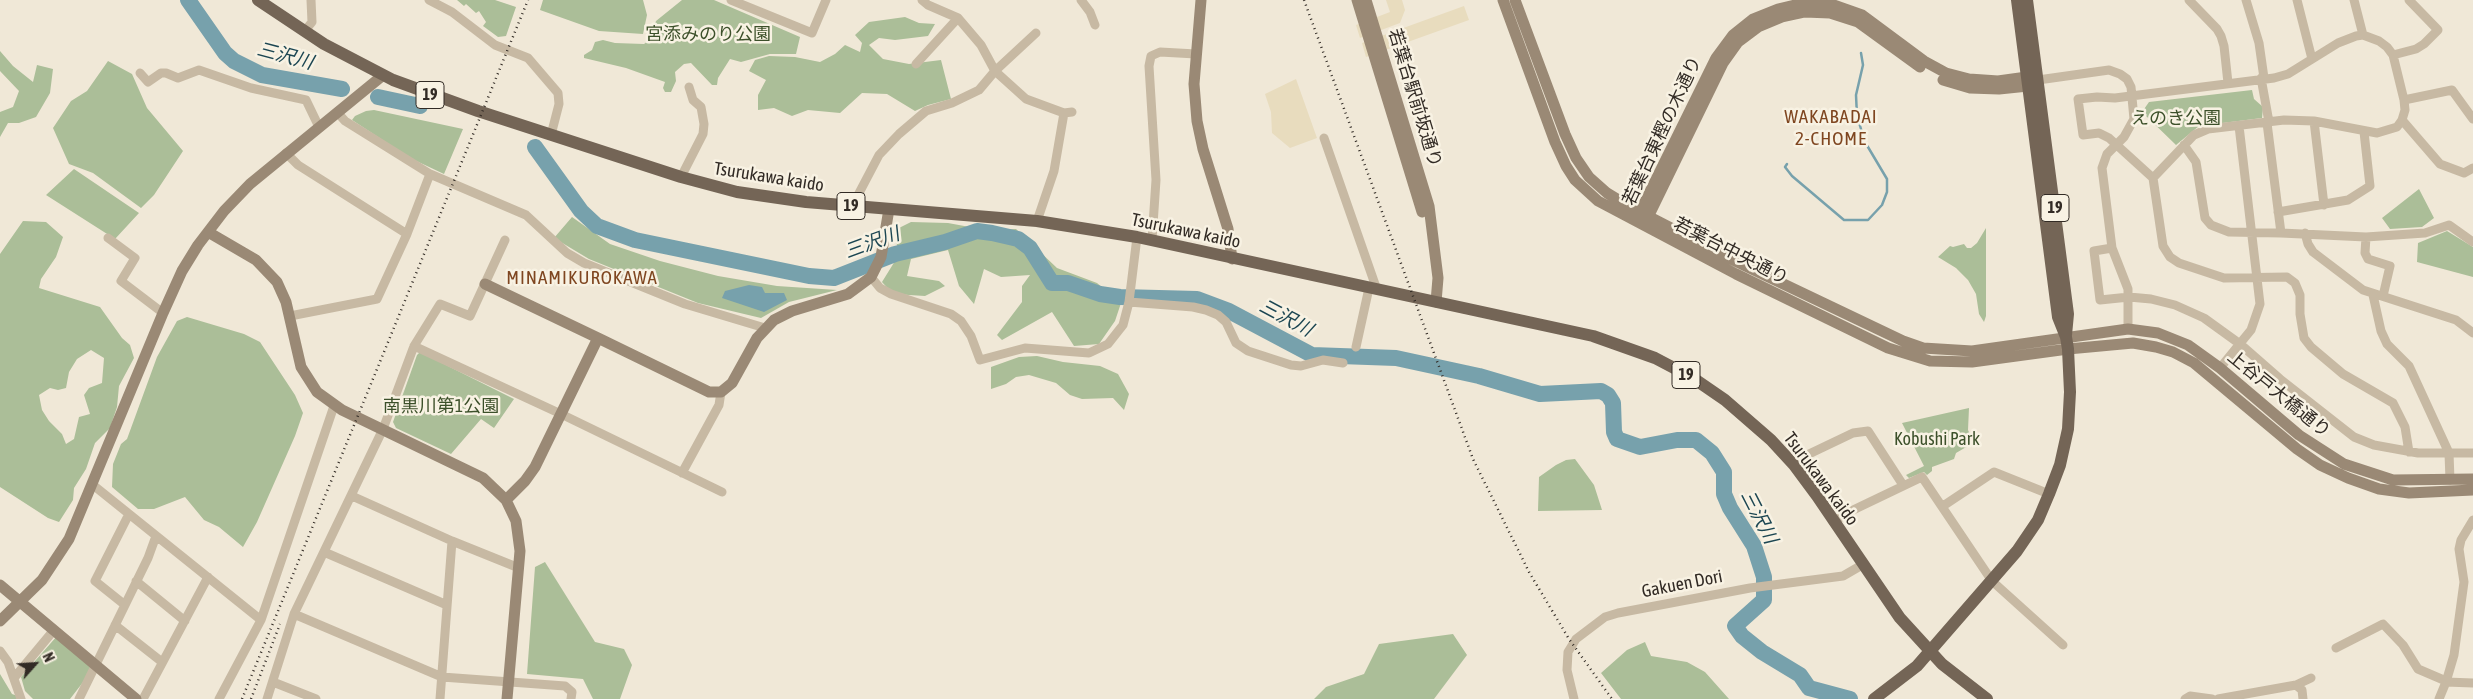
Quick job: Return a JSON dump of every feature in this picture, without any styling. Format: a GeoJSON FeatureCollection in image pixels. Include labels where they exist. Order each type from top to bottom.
{"type":"FeatureCollection","features":[{"type":"Feature","properties":{"kind":"main road","name":"Tsurukawa kaido"},"geometry":{"type":"LineString","coordinates":[[258,0],[304,32],[382,76],[435,97],[551,135],[680,177],[737,192],[765,197],[1037,222],[1137,237],[1594,336],[1655,358],[1693,378],[1725,400],[1771,440],[1794,465],[1900,618],[1929,653],[1956,678],[1987,699]]}},
{"type":"Feature","properties":{"kind":"main road","name":"19"},"geometry":{"type":"LineString","coordinates":[[1875,698],[1910,672],[1929,653],[2017,551],[2038,520],[2049,494],[2060,465],[2068,429],[2070,392],[2067,343],[2068,314],[2017,0]]}},
{"type":"Feature","properties":{"kind":"main road","name":"19"},"geometry":{"type":"LineString","coordinates":[[2027,0],[2031,81]]}},
{"type":"Feature","properties":{"kind":"street"},"geometry":{"type":"LineString","coordinates":[[304,32],[312,22],[311,0]]}},
{"type":"Feature","properties":{"kind":"street"},"geometry":{"type":"LineString","coordinates":[[429,0],[452,12],[495,45],[528,58],[558,93],[559,104],[551,135]]}},
{"type":"Feature","properties":{"kind":"street"},"geometry":{"type":"LineString","coordinates":[[731,0],[812,33],[826,0]]}},
{"type":"Feature","properties":{"kind":"street"},"geometry":{"type":"LineString","coordinates":[[922,0],[928,5],[958,18],[981,45],[995,71],[1026,99],[1068,112],[1054,171],[1037,222]]}},
{"type":"Feature","properties":{"kind":"street"},"geometry":{"type":"LineString","coordinates":[[1081,0],[1090,12],[1095,25]]}},
{"type":"Feature","properties":{"kind":"street"},"geometry":{"type":"LineString","coordinates":[[1201,0],[1194,84],[1197,121],[1202,149],[1228,229],[1232,259]]}},
{"type":"Feature","properties":{"kind":"street","name":"若葉台駅前坂通り"},"geometry":{"type":"LineString","coordinates":[[1357,0],[1431,232]]}},
{"type":"Feature","properties":{"kind":"street","name":"若葉台駅前坂通り"},"geometry":{"type":"LineString","coordinates":[[1366,0],[1429,206],[1431,232]]}},
{"type":"Feature","properties":{"kind":"street","name":"若葉台中央通り"},"geometry":{"type":"LineString","coordinates":[[1503,0],[1566,166],[1586,191],[1598,202],[1833,322],[1907,355],[1942,363],[1972,362],[2067,343]]}},
{"type":"Feature","properties":{"kind":"street","name":"若葉台中央通り"},"geometry":{"type":"LineString","coordinates":[[1516,0],[1565,134],[1576,158],[1590,177],[1607,193],[1731,259],[1903,341],[1923,348],[1972,351],[2067,343]]}},
{"type":"Feature","properties":{"kind":"street"},"geometry":{"type":"LineString","coordinates":[[2246,0],[2259,43],[2281,233]]}},
{"type":"Feature","properties":{"kind":"street"},"geometry":{"type":"LineString","coordinates":[[2297,0],[2312,58]]}},
{"type":"Feature","properties":{"kind":"street"},"geometry":{"type":"LineString","coordinates":[[2354,0],[2363,35]]}},
{"type":"Feature","properties":{"kind":"street"},"geometry":{"type":"LineString","coordinates":[[2393,55],[2416,49],[2438,30],[2409,0]]}},
{"type":"Feature","properties":{"kind":"street"},"geometry":{"type":"LineString","coordinates":[[2191,1],[2217,29],[2221,36],[2228,83]]}},
{"type":"Feature","properties":{"kind":"street","name":"若葉台東樫の木通り"},"geometry":{"type":"LineString","coordinates":[[1639,224],[1716,58],[1733,35],[1753,20],[1778,9],[1804,3],[1831,4],[1862,15],[1924,61],[1946,74],[1969,79],[2031,81]]}},
{"type":"Feature","properties":{"kind":"street"},"geometry":{"type":"LineString","coordinates":[[916,64],[958,18]]}},
{"type":"Feature","properties":{"kind":"street"},"geometry":{"type":"LineString","coordinates":[[858,206],[858,194],[879,155],[899,134],[926,111],[952,103],[979,90],[995,71],[1036,33]]}},
{"type":"Feature","properties":{"kind":"street"},"geometry":{"type":"LineString","coordinates":[[2153,178],[2184,145],[2200,132],[2268,122],[2314,121],[2364,132],[2386,132],[2397,128],[2405,110],[2404,100],[2393,55],[2380,41],[2363,35],[2348,37],[2288,74],[2132,96],[2078,99],[2083,135],[2099,133],[2117,144],[2153,178],[2163,246],[2170,258],[2179,263],[2224,278],[2288,277],[2295,283],[2300,295],[2301,328],[2304,338],[2311,347],[2343,374],[2393,403],[2405,427],[2410,443],[2409,452]]}},
{"type":"Feature","properties":{"kind":"street"},"geometry":{"type":"LineString","coordinates":[[1152,240],[1156,180],[1149,66],[1151,56],[1160,52],[1196,54]]}},
{"type":"Feature","properties":{"kind":"street"},"geometry":{"type":"LineString","coordinates":[[140,73],[148,82],[161,73],[178,78],[199,70],[251,88],[306,100],[319,127]]}},
{"type":"Feature","properties":{"kind":"street"},"geometry":{"type":"LineString","coordinates":[[2031,81],[2109,70],[2127,79],[2132,96],[2134,119],[2131,127],[2107,154],[2102,168],[2112,248],[2129,296],[2128,329]]}},
{"type":"Feature","properties":{"kind":"street"},"geometry":{"type":"LineString","coordinates":[[0,621],[42,580],[64,549],[182,271],[208,232],[244,189],[382,76]]}},
{"type":"Feature","properties":{"kind":"street"},"geometry":{"type":"LineString","coordinates":[[680,177],[703,134],[704,124],[701,107],[692,100],[688,87]]}},
{"type":"Feature","properties":{"kind":"street"},"geometry":{"type":"LineString","coordinates":[[2404,100],[2452,90],[2473,119]]}},
{"type":"Feature","properties":{"kind":"street"},"geometry":{"type":"LineString","coordinates":[[337,112],[353,126],[430,174],[526,215],[567,253],[584,262],[685,304],[765,328]]}},
{"type":"Feature","properties":{"kind":"street"},"geometry":{"type":"LineString","coordinates":[[2402,120],[2440,164],[2464,174],[2473,168]]}},
{"type":"Feature","properties":{"kind":"street"},"geometry":{"type":"LineString","coordinates":[[2314,121],[2324,205]]}},
{"type":"Feature","properties":{"kind":"street"},"geometry":{"type":"LineString","coordinates":[[2220,368],[2251,330],[2260,304],[2239,126]]}},
{"type":"Feature","properties":{"kind":"street"},"geometry":{"type":"LineString","coordinates":[[2278,212],[2348,200],[2370,186],[2364,132]]}},
{"type":"Feature","properties":{"kind":"street"},"geometry":{"type":"LineString","coordinates":[[1324,138],[1373,289],[1356,347]]}},
{"type":"Feature","properties":{"kind":"street"},"geometry":{"type":"LineString","coordinates":[[2184,145],[2196,162],[2205,218],[2218,229],[2252,234],[2305,233],[2366,237],[2424,233],[2449,225],[2473,242]]}},
{"type":"Feature","properties":{"kind":"street"},"geometry":{"type":"LineString","coordinates":[[286,153],[298,165],[407,234]]}},
{"type":"Feature","properties":{"kind":"street"},"geometry":{"type":"LineString","coordinates":[[290,316],[377,299],[407,234],[430,174]]}},
{"type":"Feature","properties":{"kind":"street"},"geometry":{"type":"LineString","coordinates":[[682,473],[719,405],[721,392],[732,382],[757,338],[765,328],[792,311],[848,294],[872,275],[883,249],[889,209]]}},
{"type":"Feature","properties":{"kind":"street"},"geometry":{"type":"LineString","coordinates":[[208,232],[264,267],[281,289],[290,316],[300,367],[317,392],[338,408],[484,478],[506,500],[514,515],[519,535],[519,568],[507,699]]}},
{"type":"Feature","properties":{"kind":"street"},"geometry":{"type":"LineString","coordinates":[[1431,232],[1438,278],[1436,302]]}},
{"type":"Feature","properties":{"kind":"street"},"geometry":{"type":"LineString","coordinates":[[2305,233],[2308,244],[2313,252],[2362,290],[2456,320],[2473,333]]}},
{"type":"Feature","properties":{"kind":"street"},"geometry":{"type":"LineString","coordinates":[[872,275],[880,288],[891,294],[951,314],[961,321],[971,336],[980,360],[1025,348],[1089,354],[1108,344],[1123,324],[1129,302],[1137,237]]}},
{"type":"Feature","properties":{"kind":"street"},"geometry":{"type":"LineString","coordinates":[[2366,237],[2365,254],[2368,259],[2390,266],[2383,296]]}},
{"type":"Feature","properties":{"kind":"street"},"geometry":{"type":"LineString","coordinates":[[108,238],[136,258],[121,281],[163,313]]}},
{"type":"Feature","properties":{"kind":"street"},"geometry":{"type":"LineString","coordinates":[[267,699],[294,614],[352,496],[414,346],[426,330],[436,306],[445,305],[470,316],[505,240]]}},
{"type":"Feature","properties":{"kind":"street"},"geometry":{"type":"LineString","coordinates":[[2112,248],[2094,251],[2100,300],[2129,296],[2175,305],[2204,318],[2240,344],[2346,432],[2374,445],[2435,455],[2473,453]]}},
{"type":"Feature","properties":{"kind":"street"},"geometry":{"type":"LineString","coordinates":[[485,284],[709,392],[721,392]]}},
{"type":"Feature","properties":{"kind":"street"},"geometry":{"type":"LineString","coordinates":[[2373,295],[2381,331],[2387,344],[2409,366],[2449,453],[2450,480]]}},
{"type":"Feature","properties":{"kind":"street"},"geometry":{"type":"LineString","coordinates":[[1129,302],[1194,306],[1206,310],[1218,315],[1226,322],[1236,343],[1248,351],[1291,365],[1301,366],[1323,360],[1343,362]]}},
{"type":"Feature","properties":{"kind":"street","name":"上谷戸大橋通り"},"geometry":{"type":"LineString","coordinates":[[2067,343],[2128,329],[2158,333],[2177,340],[2220,368],[2299,435],[2344,464],[2392,480],[2473,478]]}},
{"type":"Feature","properties":{"kind":"street"},"geometry":{"type":"LineString","coordinates":[[506,500],[525,481],[535,467],[598,338]]}},
{"type":"Feature","properties":{"kind":"street","name":"上谷戸大橋通り"},"geometry":{"type":"LineString","coordinates":[[2067,343],[2133,343],[2174,352],[2209,375],[2297,449],[2320,465],[2348,478],[2379,489],[2409,494],[2473,490]]}},
{"type":"Feature","properties":{"kind":"street"},"geometry":{"type":"LineString","coordinates":[[414,346],[562,414],[722,492]]}},
{"type":"Feature","properties":{"kind":"street"},"geometry":{"type":"LineString","coordinates":[[219,699],[261,620],[338,408]]}},
{"type":"Feature","properties":{"kind":"street"},"geometry":{"type":"LineString","coordinates":[[1794,465],[1809,454],[1853,433],[1868,431],[1903,485]]}},
{"type":"Feature","properties":{"kind":"street"},"geometry":{"type":"LineString","coordinates":[[1944,506],[1994,472],[2049,494]]}},
{"type":"Feature","properties":{"kind":"street"},"geometry":{"type":"LineString","coordinates":[[1833,522],[1922,477],[1944,506],[1992,581],[2063,645]]}},
{"type":"Feature","properties":{"kind":"street"},"geometry":{"type":"LineString","coordinates":[[92,485],[261,620]]}},
{"type":"Feature","properties":{"kind":"street"},"geometry":{"type":"LineString","coordinates":[[352,496],[452,541],[519,568]]}},
{"type":"Feature","properties":{"kind":"street"},"geometry":{"type":"LineString","coordinates":[[124,605],[95,581],[128,514]]}},
{"type":"Feature","properties":{"kind":"street"},"geometry":{"type":"LineString","coordinates":[[2440,699],[2454,655],[2465,577],[2460,549],[2461,540],[2473,520]]}},
{"type":"Feature","properties":{"kind":"street"},"geometry":{"type":"LineString","coordinates":[[79,699],[156,536]]}},
{"type":"Feature","properties":{"kind":"street"},"geometry":{"type":"LineString","coordinates":[[440,699],[452,541]]}},
{"type":"Feature","properties":{"kind":"street"},"geometry":{"type":"LineString","coordinates":[[324,552],[447,605]]}},
{"type":"Feature","properties":{"kind":"street","name":"Gakuen Dori"},"geometry":{"type":"LineString","coordinates":[[1574,699],[1567,670],[1568,652],[1576,639],[1592,625],[1618,613],[1750,588],[1843,576],[1862,565]]}},
{"type":"Feature","properties":{"kind":"street"},"geometry":{"type":"LineString","coordinates":[[143,699],[208,577]]}},
{"type":"Feature","properties":{"kind":"street"},"geometry":{"type":"LineString","coordinates":[[136,581],[185,621]]}},
{"type":"Feature","properties":{"kind":"street"},"geometry":{"type":"LineString","coordinates":[[0,585],[136,699]]}},
{"type":"Feature","properties":{"kind":"street"},"geometry":{"type":"LineString","coordinates":[[294,614],[442,678],[565,686],[572,692],[571,699]]}},
{"type":"Feature","properties":{"kind":"street"},"geometry":{"type":"LineString","coordinates":[[2336,648],[2383,624],[2403,645],[2418,669],[2446,681],[2473,683]]}},
{"type":"Feature","properties":{"kind":"street"},"geometry":{"type":"LineString","coordinates":[[115,625],[162,662]]}},
{"type":"Feature","properties":{"kind":"street"},"geometry":{"type":"LineString","coordinates":[[14,678],[54,630]]}},
{"type":"Feature","properties":{"kind":"street"},"geometry":{"type":"LineString","coordinates":[[0,651],[8,662],[21,699]]}},
{"type":"Feature","properties":{"kind":"street"},"geometry":{"type":"LineString","coordinates":[[2218,699],[2296,685],[2311,678]]}},
{"type":"Feature","properties":{"kind":"street"},"geometry":{"type":"LineString","coordinates":[[272,682],[316,699]]}},
{"type":"Feature","properties":{"kind":"street"},"geometry":{"type":"LineString","coordinates":[[2296,685],[2302,690],[2303,699]]}},
{"type":"Feature","properties":{"kind":"street"},"geometry":{"type":"LineString","coordinates":[[2185,699],[2190,696],[2212,699]]}},
{"type":"Feature","properties":{"kind":"green space"},"geometry":{"type":"Polygon","coordinates":[[[457,0],[495,0],[516,7],[506,36],[498,37],[483,26],[486,22],[479,11],[476,13],[466,4],[464,6],[457,0]]]}},
{"type":"Feature","properties":{"kind":"green space"},"geometry":{"type":"Polygon","coordinates":[[[543,0],[643,0],[647,15],[643,34],[599,31],[540,10],[543,0]]]}},
{"type":"Feature","properties":{"kind":"green space","name":"宮添みのり公園"},"geometry":{"type":"Polygon","coordinates":[[[682,0],[714,0],[800,37],[796,54],[770,54],[741,62],[730,59],[718,78],[717,85],[712,85],[691,63],[684,64],[675,72],[676,81],[671,92],[665,92],[663,88],[665,82],[626,68],[584,58],[584,55],[592,50],[595,42],[603,40],[615,43],[644,44],[648,41],[656,21],[682,0]]]}},
{"type":"Feature","properties":{"kind":"green space"},"geometry":{"type":"Polygon","coordinates":[[[905,17],[919,23],[935,24],[928,36],[895,40],[879,38],[869,45],[883,59],[909,64],[941,60],[951,99],[928,105],[915,111],[887,94],[862,93],[840,113],[808,110],[792,116],[774,108],[758,110],[758,95],[766,80],[749,71],[755,60],[769,56],[795,57],[820,62],[835,54],[845,45],[860,52],[862,43],[855,35],[869,22],[905,17]]]}},
{"type":"Feature","properties":{"kind":"green space"},"geometry":{"type":"Polygon","coordinates":[[[0,51],[13,66],[33,82],[37,65],[53,69],[50,93],[36,117],[19,123],[8,123],[0,137],[0,112],[13,107],[19,91],[0,71],[0,51]]]}},
{"type":"Feature","properties":{"kind":"green space"},"geometry":{"type":"Polygon","coordinates":[[[108,61],[132,74],[147,108],[183,151],[154,195],[141,208],[93,173],[69,164],[53,128],[71,101],[87,91],[108,61]]]}},
{"type":"Feature","properties":{"kind":"green space","name":"えのき公園"},"geometry":{"type":"Polygon","coordinates":[[[2252,90],[2254,99],[2263,107],[2262,118],[2199,126],[2176,145],[2142,112],[2149,102],[2252,90]]]}},
{"type":"Feature","properties":{"kind":"green space"},"geometry":{"type":"Polygon","coordinates":[[[374,110],[463,129],[444,174],[410,158],[352,120],[355,116],[366,111],[374,110]]]}},
{"type":"Feature","properties":{"kind":"green space"},"geometry":{"type":"Polygon","coordinates":[[[74,169],[139,213],[115,239],[46,195],[74,169]]]}},
{"type":"Feature","properties":{"kind":"green space"},"geometry":{"type":"Polygon","coordinates":[[[2419,189],[2434,218],[2422,227],[2390,229],[2382,218],[2419,189]]]}},
{"type":"Feature","properties":{"kind":"green space"},"geometry":{"type":"Polygon","coordinates":[[[572,217],[610,244],[660,261],[718,276],[777,286],[837,290],[789,302],[761,318],[698,303],[589,259],[554,238],[572,217]]]}},
{"type":"Feature","properties":{"kind":"green space"},"geometry":{"type":"Polygon","coordinates":[[[23,221],[46,222],[63,237],[56,257],[41,279],[39,288],[100,307],[122,338],[130,345],[134,358],[119,386],[117,407],[110,428],[95,443],[86,469],[74,488],[73,500],[59,522],[48,518],[0,487],[0,254],[23,221]],[[91,350],[77,359],[69,372],[66,388],[58,390],[50,388],[39,395],[42,410],[49,421],[62,434],[66,444],[74,439],[79,417],[90,414],[84,395],[89,388],[102,383],[104,358],[91,350]]]}},
{"type":"Feature","properties":{"kind":"green space"},"geometry":{"type":"Polygon","coordinates":[[[911,222],[948,223],[986,230],[1016,229],[1057,268],[1097,283],[1121,303],[1115,321],[1099,344],[1074,346],[1052,312],[1002,340],[997,335],[1022,302],[1022,286],[1030,275],[1001,277],[984,269],[974,304],[959,286],[948,250],[911,259],[907,276],[939,281],[945,286],[925,296],[893,294],[882,282],[895,261],[897,246],[895,230],[911,222]]]}},
{"type":"Feature","properties":{"kind":"green space"},"geometry":{"type":"Polygon","coordinates":[[[1986,228],[1986,316],[1984,322],[1979,314],[1976,294],[1968,280],[1956,268],[1938,257],[1950,246],[1964,244],[1967,248],[1971,248],[1977,243],[1986,228]]]}},
{"type":"Feature","properties":{"kind":"green space"},"geometry":{"type":"Polygon","coordinates":[[[2447,231],[2473,247],[2473,277],[2417,262],[2418,243],[2447,231]]]}},
{"type":"Feature","properties":{"kind":"green space"},"geometry":{"type":"Polygon","coordinates":[[[187,317],[244,334],[260,342],[295,395],[303,413],[295,436],[257,522],[243,547],[219,527],[204,520],[185,497],[154,509],[138,509],[112,487],[113,464],[121,444],[127,439],[157,357],[177,321],[187,317]]]}},
{"type":"Feature","properties":{"kind":"green space","name":"南黒川第1公園"},"geometry":{"type":"Polygon","coordinates":[[[420,352],[514,399],[494,428],[481,419],[451,454],[396,428],[393,422],[417,355],[420,352]]]}},
{"type":"Feature","properties":{"kind":"green space"},"geometry":{"type":"Polygon","coordinates":[[[1037,356],[1063,362],[1100,366],[1118,374],[1129,394],[1124,410],[1113,398],[1082,399],[1070,395],[1056,383],[1029,375],[1016,377],[1006,384],[991,389],[991,367],[1019,357],[1037,356]]]}},
{"type":"Feature","properties":{"kind":"green space","name":"Kobushi Park"},"geometry":{"type":"Polygon","coordinates":[[[1969,408],[1968,430],[1975,446],[1968,446],[1956,453],[1954,459],[1932,467],[1932,471],[1927,475],[1924,472],[1909,478],[1906,475],[1924,466],[1902,423],[1969,408]]]}},
{"type":"Feature","properties":{"kind":"green space"},"geometry":{"type":"Polygon","coordinates":[[[1575,459],[1594,485],[1602,510],[1538,511],[1539,477],[1566,460],[1575,459]]]}},
{"type":"Feature","properties":{"kind":"green space"},"geometry":{"type":"Polygon","coordinates":[[[545,562],[595,642],[624,649],[632,665],[620,699],[593,699],[583,679],[527,674],[535,567],[545,562]]]}},
{"type":"Feature","properties":{"kind":"green space"},"geometry":{"type":"Polygon","coordinates":[[[1453,634],[1467,655],[1434,699],[1314,699],[1326,687],[1364,674],[1379,644],[1453,634]]]}},
{"type":"Feature","properties":{"kind":"green space"},"geometry":{"type":"Polygon","coordinates":[[[57,636],[94,668],[70,699],[33,699],[25,691],[21,677],[57,636]]]}},
{"type":"Feature","properties":{"kind":"green space"},"geometry":{"type":"Polygon","coordinates":[[[1645,642],[1651,656],[1687,662],[1705,672],[1729,699],[1621,699],[1601,673],[1627,650],[1645,642]]]}},
{"type":"Feature","properties":{"kind":"green space"},"geometry":{"type":"Polygon","coordinates":[[[0,674],[12,694],[26,699],[0,699],[0,674]]]}},
{"type":"Feature","properties":{"kind":"shaded area"},"geometry":{"type":"Polygon","coordinates":[[[1386,0],[1402,0],[1405,10],[1400,23],[1360,38],[1356,25],[1390,12],[1386,0]]]}},
{"type":"Feature","properties":{"kind":"shaded area"},"geometry":{"type":"Polygon","coordinates":[[[1464,6],[1469,20],[1366,57],[1362,43],[1464,6]]]}},
{"type":"Feature","properties":{"kind":"shaded area"},"geometry":{"type":"Polygon","coordinates":[[[1296,79],[1317,138],[1290,148],[1272,133],[1271,112],[1265,94],[1296,79]]]}},
{"type":"Feature","properties":{"kind":"water"},"geometry":{"type":"Polygon","coordinates":[[[749,285],[762,287],[765,293],[784,293],[787,300],[764,312],[722,298],[725,291],[749,285]]]}},
{"type":"Feature","properties":{"kind":"waterway","name":"三沢川"},"geometry":{"type":"LineString","coordinates":[[188,0],[225,53],[234,61],[262,75],[342,89]]}},
{"type":"Feature","properties":{"kind":"waterway"},"geometry":{"type":"LineString","coordinates":[[1787,164],[1785,167],[1792,176],[1844,220],[1868,220],[1882,205],[1887,192],[1887,179],[1865,142],[1857,116],[1856,95],[1863,65],[1861,53]]}},
{"type":"Feature","properties":{"kind":"waterway","name":"三沢川"},"geometry":{"type":"LineString","coordinates":[[378,97],[420,106]]}},
{"type":"Feature","properties":{"kind":"waterway","name":"三沢川"},"geometry":{"type":"LineString","coordinates":[[535,147],[581,211],[597,226],[635,240],[809,276],[834,278],[895,254],[945,242],[977,231],[992,233],[1018,239],[1030,248],[1052,283],[1068,283],[1100,294],[1120,297],[1197,299],[1229,311],[1312,355],[1396,358],[1479,376],[1540,394],[1601,391],[1608,395],[1613,403],[1614,432],[1617,439],[1640,447],[1677,440],[1696,440],[1712,453],[1724,472],[1724,494],[1730,508],[1754,546],[1764,577],[1764,600],[1735,626],[1742,636],[1762,652],[1800,675],[1809,688],[1850,699]]}},
{"type":"Feature","properties":{"kind":"railway"},"geometry":{"type":"LineString","coordinates":[[242,699],[528,0]]}},
{"type":"Feature","properties":{"kind":"railway"},"geometry":{"type":"LineString","coordinates":[[1304,0],[1473,459],[1529,572],[1569,639],[1612,699]]}},
{"type":"Feature","properties":{"kind":"railway"},"geometry":{"type":"LineString","coordinates":[[251,699],[280,624]]}},
{"type":"Feature","properties":{"kind":"district","name":"WAKABADAI 2-CHOME"},"geometry":{"type":"Point","coordinates":[1831,128]}},
{"type":"Feature","properties":{"kind":"district","name":"MINAMIKUROKAWA"},"geometry":{"type":"Point","coordinates":[582,278]}}]}
